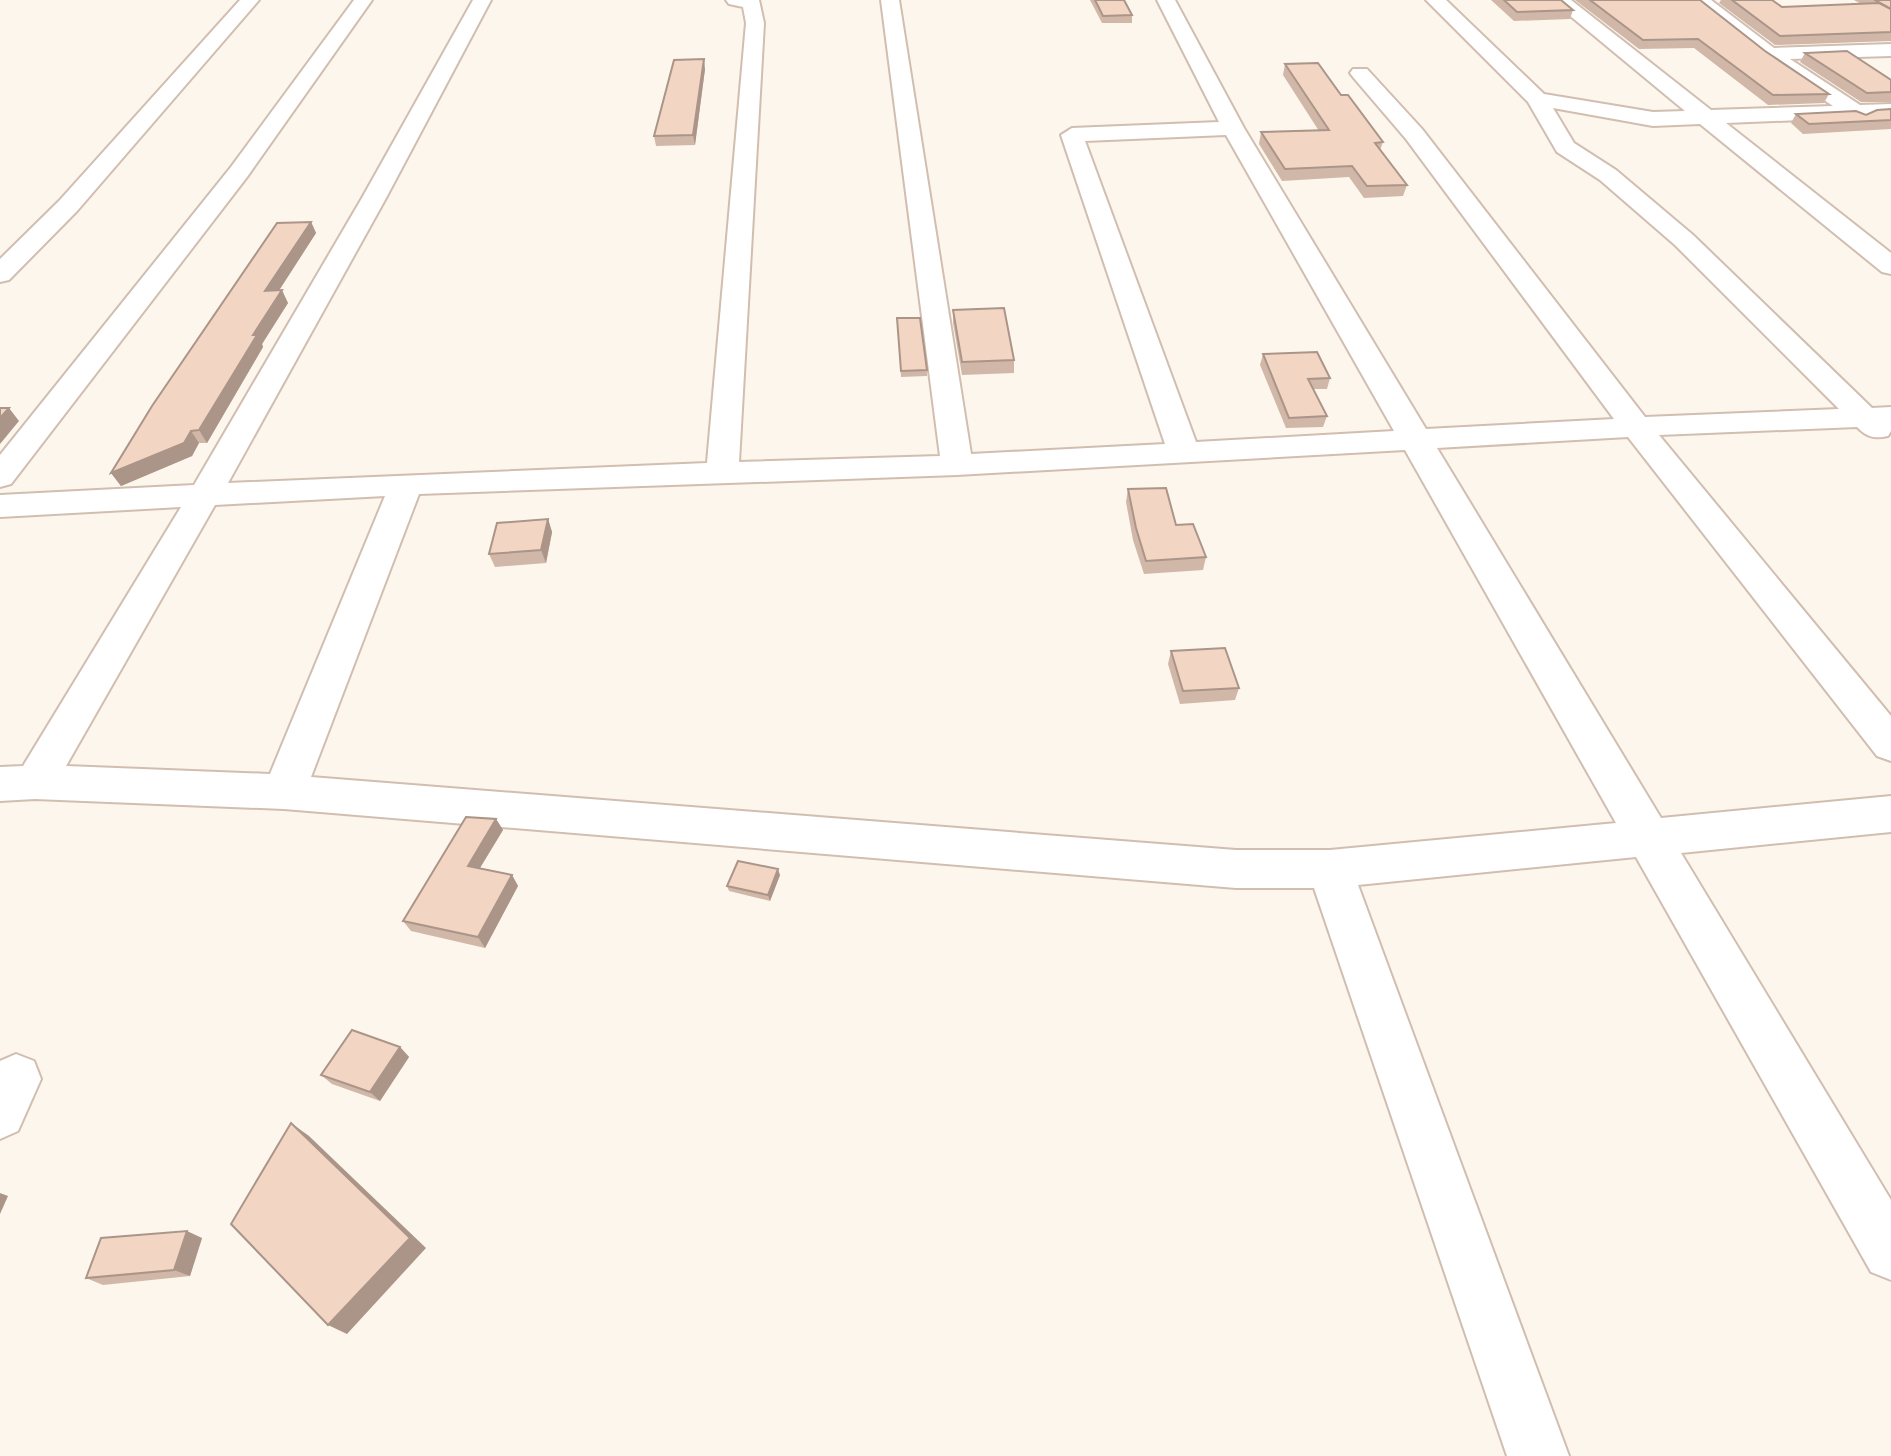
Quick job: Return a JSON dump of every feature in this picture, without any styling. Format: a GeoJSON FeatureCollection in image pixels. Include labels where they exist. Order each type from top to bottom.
{"type":"FeatureCollection","features":[{"type":"Feature","properties":{"kind":"street"},"geometry":{"type":"LineString","coordinates":[[0,274],[68,206],[250,0]]}},
{"type":"Feature","properties":{"kind":"street"},"geometry":{"type":"LineString","coordinates":[[0,477],[239,172],[363,0]]}},
{"type":"Feature","properties":{"kind":"street"},"geometry":{"type":"LineString","coordinates":[[18,783],[207,493],[399,156],[482,0]]}},
{"type":"Feature","properties":{"kind":"street"},"geometry":{"type":"LineString","coordinates":[[722,471],[755,23],[752,3],[735,0]]}},
{"type":"Feature","properties":{"kind":"street"},"geometry":{"type":"LineString","coordinates":[[890,0],[957,465]]}},
{"type":"Feature","properties":{"kind":"street"},"geometry":{"type":"LineString","coordinates":[[1166,0],[1233,128],[1891,1252]]}},
{"type":"Feature","properties":{"kind":"street"},"geometry":{"type":"LineString","coordinates":[[1435,0],[1537,99],[1565,147],[1608,175],[1684,240],[1732,290],[1879,417],[1891,443]]}},
{"type":"Feature","properties":{"kind":"street"},"geometry":{"type":"LineString","coordinates":[[1560,0],[1891,266]]}},
{"type":"Feature","properties":{"kind":"street"},"geometry":{"type":"LineString","coordinates":[[1699,0],[1769,54],[1891,135]]}},
{"type":"Feature","properties":{"kind":"street"},"geometry":{"type":"LineString","coordinates":[[1769,54],[1891,50]]}},
{"type":"Feature","properties":{"kind":"street"},"geometry":{"type":"LineString","coordinates":[[1360,73],[1414,134],[1636,427],[1891,745]]}},
{"type":"Feature","properties":{"kind":"street"},"geometry":{"type":"LineString","coordinates":[[1537,99],[1653,119],[1891,110]]}},
{"type":"Feature","properties":{"kind":"street"},"geometry":{"type":"LineString","coordinates":[[1183,450],[1072,135],[1233,128]]}},
{"type":"Feature","properties":{"kind":"street"},"geometry":{"type":"LineString","coordinates":[[0,506],[406,484],[957,465],[1183,450],[1879,417]]}},
{"type":"Feature","properties":{"kind":"street"},"geometry":{"type":"LineString","coordinates":[[284,792],[406,484]]}},
{"type":"Feature","properties":{"kind":"street"},"geometry":{"type":"LineString","coordinates":[[18,783],[284,792],[1236,869],[1330,869],[1891,814]]}},
{"type":"Feature","properties":{"kind":"street"},"geometry":{"type":"LineString","coordinates":[[1330,869],[1538,1456]]}},
{"type":"Feature","properties":{"kind":"building"},"geometry":{"type":"Polygon","coordinates":[[[1095,0],[1124,0],[1132,15],[1103,16],[1095,0]]]}},
{"type":"Feature","properties":{"kind":"building"},"geometry":{"type":"Polygon","coordinates":[[[1504,0],[1561,0],[1573,10],[1517,12],[1504,0]]]}},
{"type":"Feature","properties":{"kind":"building"},"geometry":{"type":"Polygon","coordinates":[[[1590,0],[1700,0],[1765,51],[1829,94],[1773,95],[1698,39],[1643,40],[1590,0]]]}},
{"type":"Feature","properties":{"kind":"building"},"geometry":{"type":"Polygon","coordinates":[[[1732,0],[1772,0],[1782,7],[1879,3],[1891,9],[1891,32],[1780,36],[1732,0]]]}},
{"type":"Feature","properties":{"kind":"building"},"geometry":{"type":"Polygon","coordinates":[[[1875,0],[1891,0],[1891,9],[1875,0]]]}},
{"type":"Feature","properties":{"kind":"building"},"geometry":{"type":"Polygon","coordinates":[[[1847,51],[1891,80],[1891,92],[1867,93],[1805,53],[1847,51]]]}},
{"type":"Feature","properties":{"kind":"building"},"geometry":{"type":"Polygon","coordinates":[[[704,59],[693,135],[654,136],[674,60],[704,59]]]}},
{"type":"Feature","properties":{"kind":"building"},"geometry":{"type":"Polygon","coordinates":[[[1318,63],[1341,95],[1348,95],[1383,142],[1375,143],[1407,185],[1367,186],[1352,166],[1285,169],[1261,132],[1329,130],[1285,64],[1318,63]]]}},
{"type":"Feature","properties":{"kind":"building"},"geometry":{"type":"Polygon","coordinates":[[[1891,109],[1891,120],[1809,124],[1796,114],[1856,111],[1866,115],[1891,109]]]}},
{"type":"Feature","properties":{"kind":"building"},"geometry":{"type":"Polygon","coordinates":[[[311,222],[265,291],[282,290],[199,430],[191,431],[184,443],[111,473],[152,406],[277,223],[311,222]]]}},
{"type":"Feature","properties":{"kind":"building"},"geometry":{"type":"Polygon","coordinates":[[[1004,308],[1014,360],[962,362],[953,310],[1004,308]]]}},
{"type":"Feature","properties":{"kind":"building"},"geometry":{"type":"Polygon","coordinates":[[[897,318],[920,318],[927,370],[901,371],[897,318]]]}},
{"type":"Feature","properties":{"kind":"building"},"geometry":{"type":"Polygon","coordinates":[[[1317,352],[1330,378],[1308,379],[1327,416],[1289,418],[1263,354],[1317,352]]]}},
{"type":"Feature","properties":{"kind":"building"},"geometry":{"type":"Polygon","coordinates":[[[0,408],[9,408],[0,418],[0,408]]]}},
{"type":"Feature","properties":{"kind":"building"},"geometry":{"type":"Polygon","coordinates":[[[1166,488],[1176,525],[1193,524],[1206,557],[1146,561],[1128,489],[1166,488]]]}},
{"type":"Feature","properties":{"kind":"building"},"geometry":{"type":"Polygon","coordinates":[[[548,519],[541,550],[489,554],[497,523],[548,519]]]}},
{"type":"Feature","properties":{"kind":"building"},"geometry":{"type":"Polygon","coordinates":[[[1225,648],[1239,688],[1183,691],[1171,651],[1225,648]]]}},
{"type":"Feature","properties":{"kind":"building"},"geometry":{"type":"Polygon","coordinates":[[[466,817],[496,819],[468,866],[512,875],[478,937],[403,921],[466,817]]]}},
{"type":"Feature","properties":{"kind":"building"},"geometry":{"type":"Polygon","coordinates":[[[738,861],[778,869],[768,895],[727,886],[738,861]]]}},
{"type":"Feature","properties":{"kind":"building"},"geometry":{"type":"Polygon","coordinates":[[[352,1030],[400,1047],[370,1092],[321,1075],[352,1030]]]}},
{"type":"Feature","properties":{"kind":"building"},"geometry":{"type":"Polygon","coordinates":[[[291,1123],[410,1238],[328,1325],[231,1224],[291,1123]]]}},
{"type":"Feature","properties":{"kind":"building"},"geometry":{"type":"Polygon","coordinates":[[[187,1231],[174,1270],[86,1278],[101,1238],[187,1231]]]}}]}
